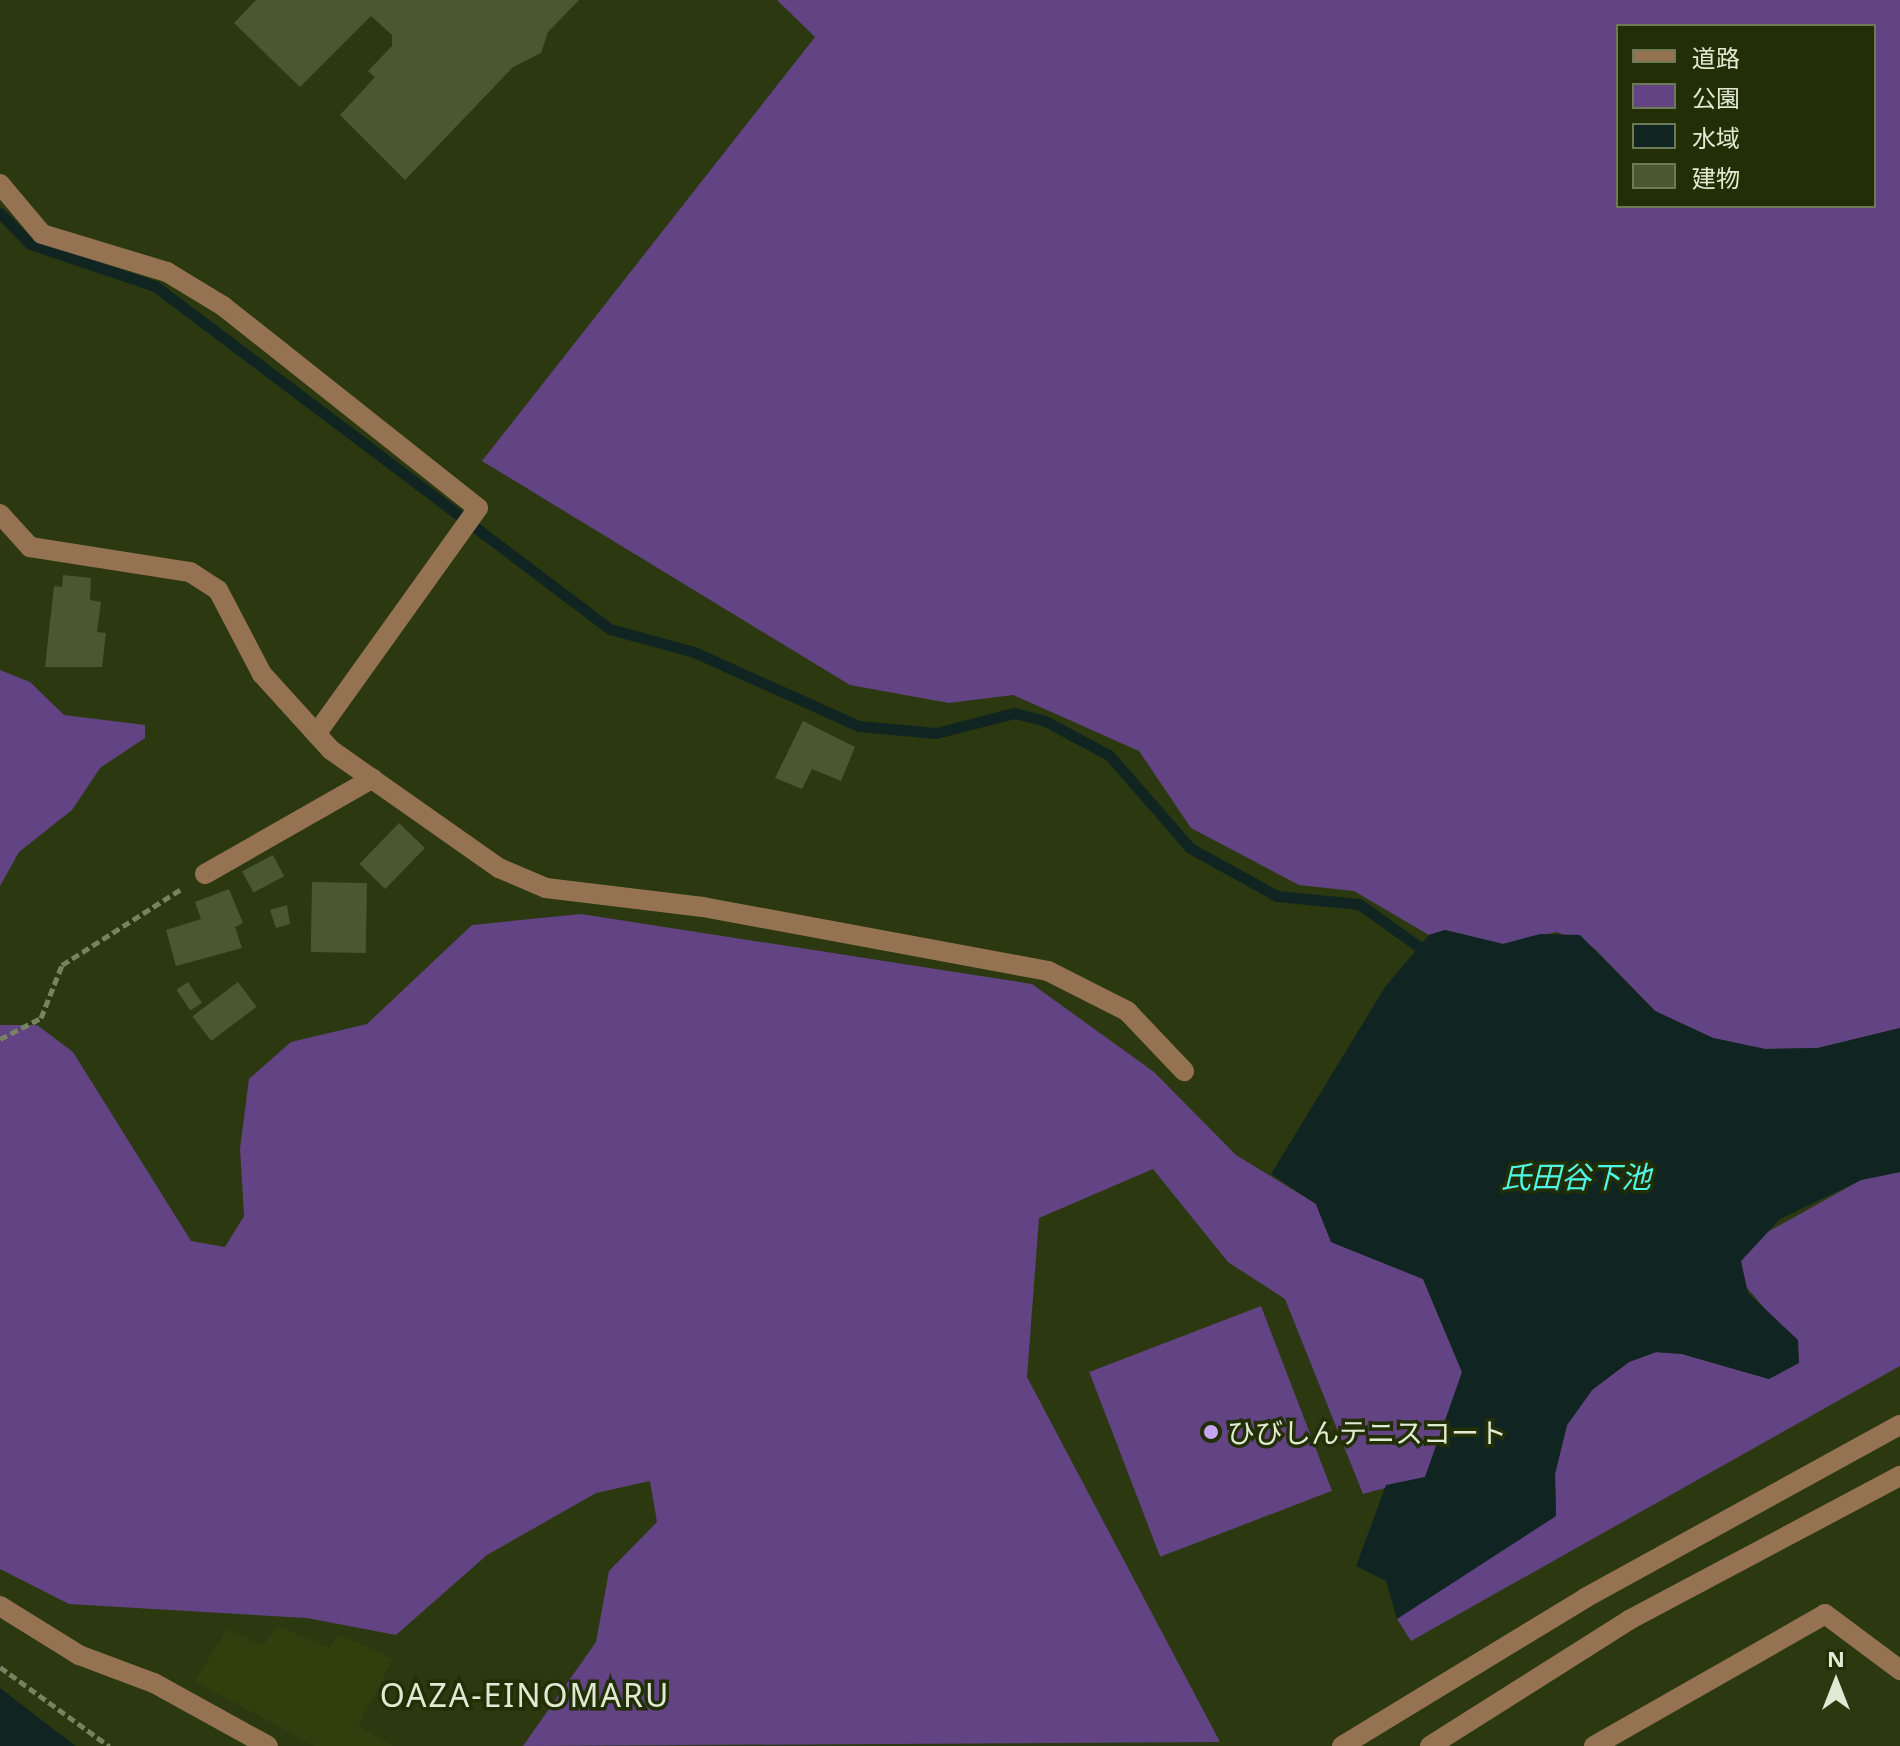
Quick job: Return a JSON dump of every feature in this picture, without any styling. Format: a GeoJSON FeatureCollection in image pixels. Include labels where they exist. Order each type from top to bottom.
{"type":"FeatureCollection","features":[{"type":"Feature","properties":{"kind":"street"},"geometry":{"type":"LineString","coordinates":[[0,184],[42,234],[167,272],[223,306],[478,508],[316,734]]}},
{"type":"Feature","properties":{"kind":"street"},"geometry":{"type":"LineString","coordinates":[[0,514],[30,547],[190,572],[218,590],[262,674],[316,734],[499,868],[546,888],[688,904],[1048,971],[1127,1011],[1184,1071]]}},
{"type":"Feature","properties":{"kind":"street"},"geometry":{"type":"LineString","coordinates":[[205,874],[373,778]]}},
{"type":"Feature","properties":{"kind":"street"},"geometry":{"type":"LineString","coordinates":[[1342,1746],[1585,1598],[1900,1425]]}},
{"type":"Feature","properties":{"kind":"street"},"geometry":{"type":"LineString","coordinates":[[1430,1746],[1629,1620],[1900,1476]]}},
{"type":"Feature","properties":{"kind":"street"},"geometry":{"type":"LineString","coordinates":[[0,1606],[79,1655],[154,1683],[268,1746]]}},
{"type":"Feature","properties":{"kind":"street"},"geometry":{"type":"LineString","coordinates":[[1594,1746],[1825,1614],[1900,1670]]}},
{"type":"Feature","properties":{"kind":"path"},"geometry":{"type":"LineString","coordinates":[[0,1039],[41,1018],[62,965],[205,874]]}},
{"type":"Feature","properties":{"kind":"path"},"geometry":{"type":"LineString","coordinates":[[0,1667],[109,1746]]}},
{"type":"Feature","properties":{"kind":"shaded area"},"geometry":{"type":"Polygon","coordinates":[[[278,1626],[329,1648],[338,1634],[393,1659],[358,1726],[393,1746],[314,1746],[195,1681],[227,1629],[263,1646],[278,1626]]]}},
{"type":"Feature","properties":{"kind":"green space"},"geometry":{"type":"Polygon","coordinates":[[[777,0],[1900,0],[1900,1028],[1818,1048],[1765,1049],[1713,1038],[1655,1011],[1595,949],[1557,932],[1503,944],[1445,930],[1429,935],[1354,891],[1299,885],[1191,828],[1139,751],[1013,695],[949,703],[850,685],[482,461],[815,37],[777,0]]]}},
{"type":"Feature","properties":{"kind":"green space"},"geometry":{"type":"Polygon","coordinates":[[[0,670],[30,682],[64,715],[145,725],[145,738],[100,768],[72,810],[19,852],[0,886],[0,670]]]}},
{"type":"Feature","properties":{"kind":"green space"},"geometry":{"type":"Polygon","coordinates":[[[581,914],[1032,984],[1154,1072],[1236,1155],[1316,1204],[1331,1242],[1423,1279],[1462,1372],[1454,1407],[1425,1477],[1363,1494],[1285,1299],[1228,1262],[1153,1169],[1039,1218],[1027,1377],[1220,1742],[523,1746],[596,1642],[609,1571],[657,1522],[650,1481],[596,1493],[487,1555],[396,1635],[307,1618],[69,1604],[0,1569],[0,1025],[37,1025],[73,1052],[191,1241],[225,1247],[244,1216],[240,1149],[249,1079],[291,1042],[367,1024],[472,925],[581,914]]]}},
{"type":"Feature","properties":{"kind":"green space"},"geometry":{"type":"Polygon","coordinates":[[[1900,1172],[1900,1366],[1411,1641],[1397,1619],[1414,1604],[1556,1516],[1555,1474],[1567,1425],[1592,1390],[1629,1362],[1656,1352],[1682,1354],[1769,1379],[1766,1310],[1742,1282],[1741,1261],[1755,1239],[1861,1180],[1900,1172]]]}},
{"type":"Feature","properties":{"kind":"green space","name":"ひびしんテニスコート"},"geometry":{"type":"Polygon","coordinates":[[[1261,1306],[1332,1491],[1160,1557],[1089,1372],[1261,1306]]]}},
{"type":"Feature","properties":{"kind":"water","name":"氏田谷下池"},"geometry":{"type":"Polygon","coordinates":[[[1445,930],[1503,944],[1540,934],[1580,935],[1655,1011],[1713,1038],[1765,1049],[1818,1048],[1900,1028],[1900,1172],[1861,1180],[1780,1219],[1741,1261],[1748,1293],[1798,1340],[1799,1363],[1769,1379],[1682,1354],[1656,1352],[1629,1362],[1592,1390],[1567,1425],[1555,1474],[1556,1516],[1397,1619],[1386,1581],[1356,1566],[1386,1485],[1425,1477],[1462,1372],[1423,1279],[1331,1242],[1316,1204],[1271,1174],[1385,987],[1429,935],[1445,930]]]}},
{"type":"Feature","properties":{"kind":"water"},"geometry":{"type":"Polygon","coordinates":[[[0,1688],[73,1744],[76,1746],[0,1746],[0,1688]]]}},
{"type":"Feature","properties":{"kind":"building"},"geometry":{"type":"Polygon","coordinates":[[[256,0],[579,0],[548,32],[541,53],[513,67],[405,180],[340,115],[375,77],[368,71],[392,46],[392,35],[371,16],[300,87],[234,23],[256,0]]]}},
{"type":"Feature","properties":{"kind":"building"},"geometry":{"type":"Polygon","coordinates":[[[63,575],[91,578],[90,600],[101,602],[97,632],[106,633],[102,667],[45,667],[54,586],[62,587],[63,575]]]}},
{"type":"Feature","properties":{"kind":"building"},"geometry":{"type":"Polygon","coordinates":[[[803,721],[855,747],[841,781],[812,769],[802,789],[775,778],[803,721]]]}},
{"type":"Feature","properties":{"kind":"building"},"geometry":{"type":"Polygon","coordinates":[[[399,823],[425,848],[385,889],[359,864],[399,823]]]}},
{"type":"Feature","properties":{"kind":"building"},"geometry":{"type":"Polygon","coordinates":[[[273,855],[284,876],[253,893],[242,871],[273,855]]]}},
{"type":"Feature","properties":{"kind":"building"},"geometry":{"type":"Polygon","coordinates":[[[312,882],[367,883],[366,953],[311,952],[312,882]]]}},
{"type":"Feature","properties":{"kind":"building"},"geometry":{"type":"Polygon","coordinates":[[[229,889],[243,923],[235,927],[242,948],[176,966],[166,930],[201,919],[195,902],[229,889]]]}},
{"type":"Feature","properties":{"kind":"building"},"geometry":{"type":"Polygon","coordinates":[[[287,905],[290,924],[276,928],[270,910],[287,905]]]}},
{"type":"Feature","properties":{"kind":"building"},"geometry":{"type":"Polygon","coordinates":[[[188,982],[202,1003],[190,1011],[176,990],[188,982]]]}},
{"type":"Feature","properties":{"kind":"building"},"geometry":{"type":"Polygon","coordinates":[[[238,982],[257,1007],[211,1041],[192,1016],[238,982]]]}},
{"type":"Feature","properties":{"kind":"waterway"},"geometry":{"type":"LineString","coordinates":[[0,213],[30,244],[155,286],[610,629],[694,652],[859,726],[936,733],[1014,713],[1045,721],[1109,755],[1190,848],[1277,896],[1359,904],[1418,946]]}},
{"type":"Feature","properties":{"kind":"place","name":"ひびしんテニスコート"},"geometry":{"type":"Point","coordinates":[1211,1432]}},
{"type":"Feature","properties":{"kind":"district","name":"OAZA-EINOMARU"},"geometry":{"type":"Point","coordinates":[525,1695]}}]}
